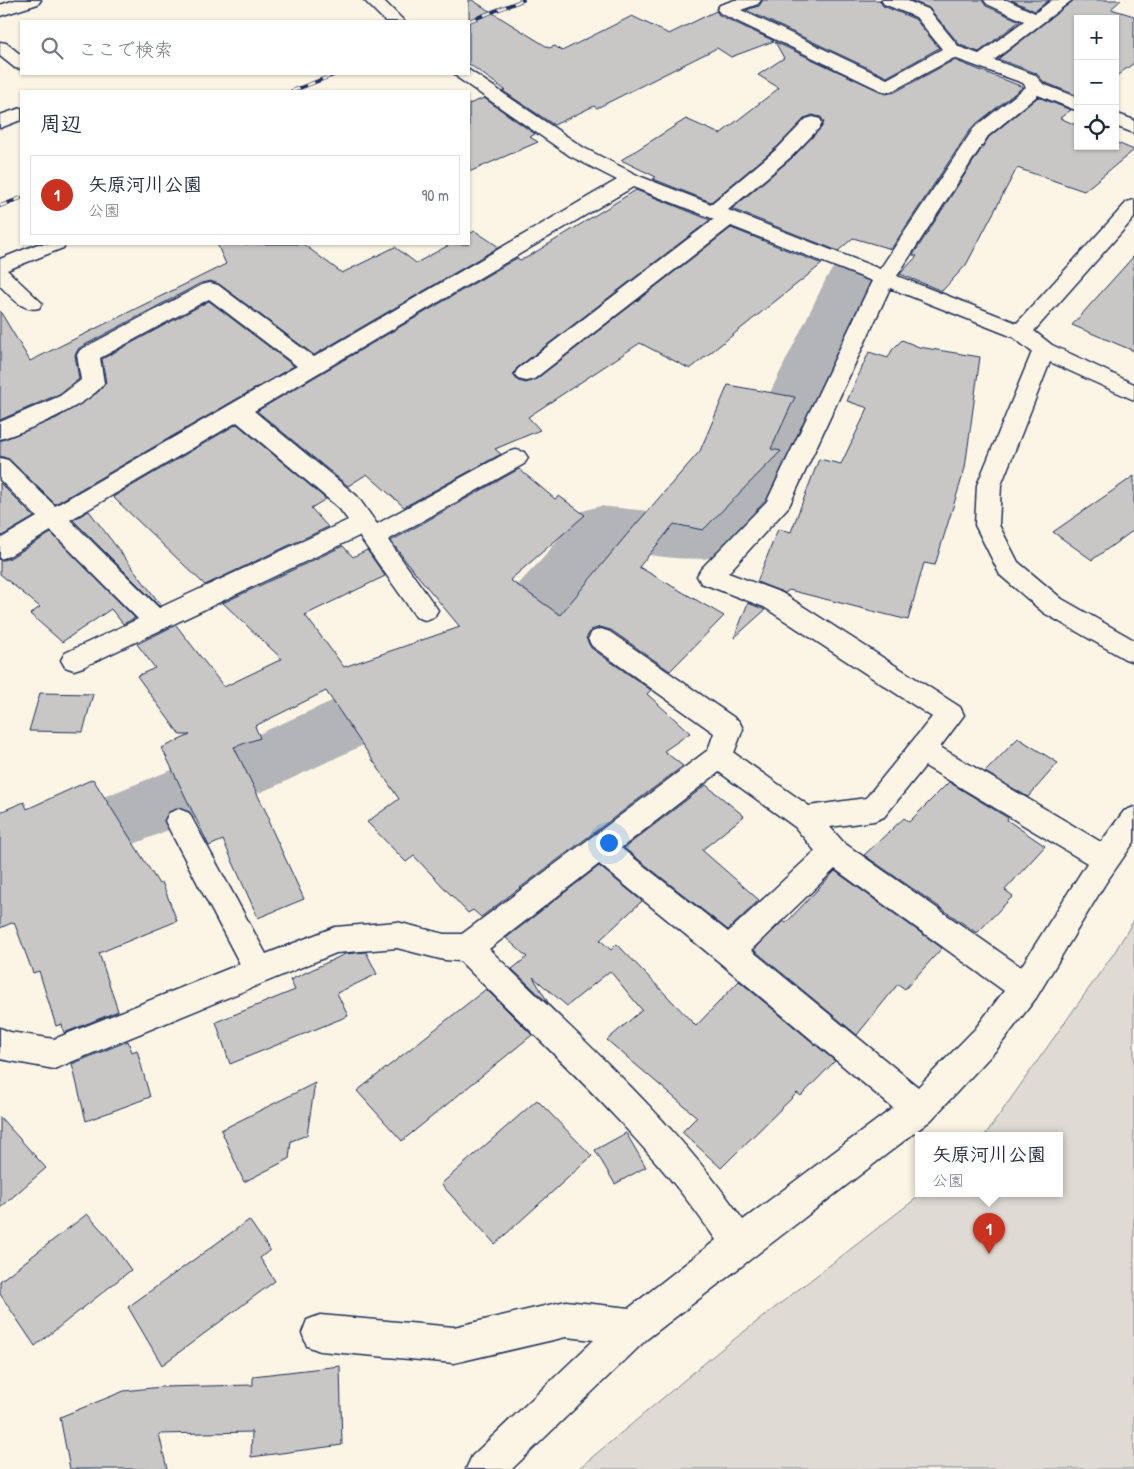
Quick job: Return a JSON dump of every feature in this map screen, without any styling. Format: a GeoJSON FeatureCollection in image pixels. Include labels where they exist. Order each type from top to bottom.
{"type":"FeatureCollection","features":[{"type":"Feature","properties":{"kind":"street"},"geometry":{"type":"LineString","coordinates":[[0,11],[32,0]]}},
{"type":"Feature","properties":{"kind":"street"},"geometry":{"type":"LineString","coordinates":[[373,0],[394,20]]}},
{"type":"Feature","properties":{"kind":"street"},"geometry":{"type":"LineString","coordinates":[[752,0],[726,9],[887,86],[953,50]]}},
{"type":"Feature","properties":{"kind":"street"},"geometry":{"type":"LineString","coordinates":[[890,0],[922,13],[953,50],[1029,79],[1036,88],[1074,103]]}},
{"type":"Feature","properties":{"kind":"street"},"geometry":{"type":"LineString","coordinates":[[993,0],[1036,20]]}},
{"type":"Feature","properties":{"kind":"street"},"geometry":{"type":"LineString","coordinates":[[981,61],[1063,0]]}},
{"type":"Feature","properties":{"kind":"street"},"geometry":{"type":"LineString","coordinates":[[0,47],[20,63]]}},
{"type":"Feature","properties":{"kind":"street"},"geometry":{"type":"LineString","coordinates":[[468,83],[577,152],[632,180],[1021,332],[1044,350],[1134,392]]}},
{"type":"Feature","properties":{"kind":"street"},"geometry":{"type":"LineString","coordinates":[[805,819],[874,809],[950,715],[773,600],[710,576],[777,506],[884,279],[981,132],[1036,88]]}},
{"type":"Feature","properties":{"kind":"street"},"geometry":{"type":"LineString","coordinates":[[0,122],[20,114]]}},
{"type":"Feature","properties":{"kind":"street"},"geometry":{"type":"LineString","coordinates":[[1119,121],[1134,127]]}},
{"type":"Feature","properties":{"kind":"street"},"geometry":{"type":"LineString","coordinates":[[526,374],[721,215],[813,123]]}},
{"type":"Feature","properties":{"kind":"street"},"geometry":{"type":"LineString","coordinates":[[0,550],[632,180]]}},
{"type":"Feature","properties":{"kind":"street"},"geometry":{"type":"LineString","coordinates":[[1021,332],[1134,206]]}},
{"type":"Feature","properties":{"kind":"street"},"geometry":{"type":"LineString","coordinates":[[0,266],[53,245]]}},
{"type":"Feature","properties":{"kind":"street"},"geometry":{"type":"LineString","coordinates":[[0,275],[31,303]]}},
{"type":"Feature","properties":{"kind":"street"},"geometry":{"type":"LineString","coordinates":[[0,431],[68,402],[93,383],[88,355],[210,290],[313,367]]}},
{"type":"Feature","properties":{"kind":"street"},"geometry":{"type":"LineString","coordinates":[[1044,350],[989,485],[987,525],[1009,568],[1053,606],[1134,652]]}},
{"type":"Feature","properties":{"kind":"street"},"geometry":{"type":"LineString","coordinates":[[238,410],[348,502],[425,610]]}},
{"type":"Feature","properties":{"kind":"street"},"geometry":{"type":"LineString","coordinates":[[74,660],[156,621],[369,530],[516,458]]}},
{"type":"Feature","properties":{"kind":"street"},"geometry":{"type":"LineString","coordinates":[[0,466],[156,621]]}},
{"type":"Feature","properties":{"kind":"street"},"geometry":{"type":"LineString","coordinates":[[0,1044],[54,1054],[335,940],[397,935],[444,947],[467,948],[719,757],[729,729],[601,639]]}},
{"type":"Feature","properties":{"kind":"street"},"geometry":{"type":"LineString","coordinates":[[922,750],[1106,860]]}},
{"type":"Feature","properties":{"kind":"street"},"geometry":{"type":"LineString","coordinates":[[719,757],[805,819],[834,852],[1025,988]]}},
{"type":"Feature","properties":{"kind":"street"},"geometry":{"type":"LineString","coordinates":[[484,1469],[634,1326],[739,1244],[919,1109],[986,1039],[1025,988],[1134,819]]}},
{"type":"Feature","properties":{"kind":"street"},"geometry":{"type":"LineString","coordinates":[[179,822],[259,972]]}},
{"type":"Feature","properties":{"kind":"street"},"geometry":{"type":"LineString","coordinates":[[599,847],[729,951],[919,1109]]}},
{"type":"Feature","properties":{"kind":"street"},"geometry":{"type":"LineString","coordinates":[[729,951],[834,852]]}},
{"type":"Feature","properties":{"kind":"street"},"geometry":{"type":"LineString","coordinates":[[467,948],[636,1116],[711,1203],[739,1244]]}},
{"type":"Feature","properties":{"kind":"street"},"geometry":{"type":"LineString","coordinates":[[320,1333],[454,1345],[566,1319],[634,1326]]}},
{"type":"Feature","properties":{"kind":"shaded area"},"geometry":{"type":"Polygon","coordinates":[[[1134,920],[1134,1469],[578,1469],[719,1351],[918,1197],[1063,1197],[1063,1132],[987,1132],[1114,953],[1134,920]]]}},
{"type":"Feature","properties":{"kind":"building"},"geometry":{"type":"Polygon","coordinates":[[[469,0],[472,0],[549,48],[555,46],[562,51],[632,16],[669,34],[716,11],[719,15],[774,41],[731,57],[717,48],[597,108],[594,106],[554,125],[503,91],[505,90],[470,65],[469,0]]]}},
{"type":"Feature","properties":{"kind":"building"},"geometry":{"type":"Polygon","coordinates":[[[763,0],[879,0],[883,6],[915,19],[939,48],[887,77],[746,10],[759,6],[763,0]]]}},
{"type":"Feature","properties":{"kind":"building"},"geometry":{"type":"Polygon","coordinates":[[[910,0],[982,0],[986,6],[1020,21],[979,52],[960,45],[929,8],[910,0]]]}},
{"type":"Feature","properties":{"kind":"building"},"geometry":{"type":"Polygon","coordinates":[[[1011,0],[1049,0],[1035,11],[1011,0]]]}},
{"type":"Feature","properties":{"kind":"building"},"geometry":{"type":"Polygon","coordinates":[[[1074,0],[1121,0],[1111,9],[1134,16],[1134,63],[1119,74],[1119,15],[1074,15],[1074,94],[1044,82],[1036,73],[998,59],[1074,0]]]}},
{"type":"Feature","properties":{"kind":"building"},"geometry":{"type":"Polygon","coordinates":[[[775,42],[886,94],[895,92],[954,60],[1023,87],[972,127],[891,249],[853,238],[838,251],[732,209],[793,157],[821,128],[824,122],[821,117],[812,115],[805,118],[777,147],[711,202],[653,179],[656,177],[621,160],[686,119],[720,134],[779,88],[758,75],[784,58],[775,42]]]}},
{"type":"Feature","properties":{"kind":"building"},"geometry":{"type":"Polygon","coordinates":[[[1038,97],[1071,110],[1060,118],[1074,124],[1074,150],[1119,150],[1119,144],[1134,150],[1084,191],[1017,168],[966,265],[942,291],[900,274],[917,256],[913,255],[989,137],[1038,97]]]}},
{"type":"Feature","properties":{"kind":"building"},"geometry":{"type":"Polygon","coordinates":[[[484,98],[535,134],[530,137],[538,142],[470,172],[470,104],[484,98]]]}},
{"type":"Feature","properties":{"kind":"building"},"geometry":{"type":"Polygon","coordinates":[[[636,190],[710,220],[517,368],[513,375],[518,381],[526,383],[535,380],[731,228],[822,264],[690,369],[640,343],[528,417],[540,430],[495,449],[501,454],[404,507],[367,474],[348,486],[257,411],[517,258],[520,260],[526,258],[636,190]]]}},
{"type":"Feature","properties":{"kind":"building"},"geometry":{"type":"Polygon","coordinates":[[[475,231],[499,247],[314,355],[219,284],[210,281],[201,283],[79,348],[75,355],[79,379],[59,394],[0,420],[0,311],[30,361],[226,264],[217,245],[304,245],[342,273],[395,247],[416,263],[449,245],[470,245],[470,234],[475,231]]]}},
{"type":"Feature","properties":{"kind":"building"},"geometry":{"type":"Polygon","coordinates":[[[1134,256],[1134,351],[1072,325],[1134,256]]]}},
{"type":"Feature","properties":{"kind":"building"},"geometry":{"type":"Polygon","coordinates":[[[209,301],[294,366],[55,504],[9,459],[0,456],[0,441],[57,418],[98,392],[106,383],[102,359],[209,301]]]}},
{"type":"Feature","properties":{"kind":"building"},"geometry":{"type":"Polygon","coordinates":[[[902,340],[919,347],[980,357],[965,468],[935,565],[924,563],[908,620],[789,590],[785,593],[757,582],[778,529],[791,532],[819,459],[841,464],[868,408],[847,401],[869,352],[888,358],[892,350],[902,340]]]}},
{"type":"Feature","properties":{"kind":"building"},"geometry":{"type":"Polygon","coordinates":[[[728,385],[795,397],[771,449],[781,451],[703,530],[674,524],[639,567],[724,616],[670,671],[611,630],[600,627],[591,630],[586,638],[591,648],[651,690],[647,694],[690,733],[664,751],[683,766],[481,917],[473,910],[468,913],[414,856],[406,862],[367,822],[399,799],[326,691],[255,726],[260,738],[234,747],[270,820],[268,821],[304,899],[258,918],[223,840],[209,846],[162,748],[190,735],[180,735],[137,676],[155,668],[137,644],[176,625],[224,687],[282,659],[223,603],[343,546],[353,557],[367,550],[385,576],[305,615],[344,667],[460,627],[391,541],[519,469],[555,499],[559,496],[585,515],[510,580],[560,615],[700,451],[728,385]]]}},
{"type":"Feature","properties":{"kind":"building"},"geometry":{"type":"Polygon","coordinates":[[[237,424],[326,499],[311,508],[328,527],[205,585],[113,497],[237,424]]]}},
{"type":"Feature","properties":{"kind":"building"},"geometry":{"type":"Polygon","coordinates":[[[1134,476],[1134,530],[1092,560],[1053,532],[1134,476]]]}},
{"type":"Feature","properties":{"kind":"building"},"geometry":{"type":"Polygon","coordinates":[[[0,483],[34,517],[0,537],[0,483]]]}},
{"type":"Feature","properties":{"kind":"building"},"geometry":{"type":"Polygon","coordinates":[[[89,511],[161,605],[159,606],[73,520],[89,511]]]}},
{"type":"Feature","properties":{"kind":"building"},"geometry":{"type":"Polygon","coordinates":[[[51,533],[135,618],[123,624],[111,609],[62,642],[30,614],[40,607],[0,574],[0,561],[10,558],[51,533]]]}},
{"type":"Feature","properties":{"kind":"building"},"geometry":{"type":"Polygon","coordinates":[[[748,603],[765,610],[734,638],[748,603]]]}},
{"type":"Feature","properties":{"kind":"building"},"geometry":{"type":"Polygon","coordinates":[[[40,693],[93,694],[83,732],[29,731],[40,693]]]}},
{"type":"Feature","properties":{"kind":"building"},"geometry":{"type":"Polygon","coordinates":[[[1018,738],[1058,763],[1028,797],[985,772],[1018,738]]]}},
{"type":"Feature","properties":{"kind":"building"},"geometry":{"type":"Polygon","coordinates":[[[93,779],[159,884],[162,882],[177,921],[99,953],[118,1011],[64,1033],[62,1024],[56,1026],[39,971],[33,973],[14,922],[0,928],[0,812],[24,802],[27,809],[93,779]]]}},
{"type":"Feature","properties":{"kind":"building"},"geometry":{"type":"Polygon","coordinates":[[[949,782],[1008,818],[1007,820],[1045,846],[1005,890],[1013,896],[977,933],[864,855],[904,818],[909,822],[949,782]]]}},
{"type":"Feature","properties":{"kind":"building"},"geometry":{"type":"Polygon","coordinates":[[[706,785],[744,816],[702,850],[759,900],[728,930],[624,848],[706,785]]]}},
{"type":"Feature","properties":{"kind":"building"},"geometry":{"type":"Polygon","coordinates":[[[599,866],[642,901],[600,940],[611,950],[617,944],[696,1026],[739,981],[835,1061],[801,1096],[797,1093],[721,1168],[682,1132],[697,1117],[607,1040],[642,1010],[610,971],[567,1006],[533,977],[549,1004],[512,969],[527,957],[506,938],[599,866]]]}},
{"type":"Feature","properties":{"kind":"building"},"geometry":{"type":"Polygon","coordinates":[[[835,871],[942,948],[905,989],[898,984],[857,1035],[754,950],[783,921],[786,923],[835,871]]]}},
{"type":"Feature","properties":{"kind":"building"},"geometry":{"type":"Polygon","coordinates":[[[366,952],[377,974],[337,993],[348,1016],[230,1064],[216,1022],[295,990],[290,980],[345,954],[366,952]]]}},
{"type":"Feature","properties":{"kind":"building"},"geometry":{"type":"Polygon","coordinates":[[[486,989],[532,1035],[402,1141],[357,1091],[486,989]]]}},
{"type":"Feature","properties":{"kind":"building"},"geometry":{"type":"Polygon","coordinates":[[[128,1041],[132,1052],[137,1050],[150,1097],[86,1121],[72,1064],[128,1041]]]}},
{"type":"Feature","properties":{"kind":"building"},"geometry":{"type":"Polygon","coordinates":[[[315,1083],[307,1135],[291,1141],[289,1159],[244,1182],[221,1130],[315,1083]]]}},
{"type":"Feature","properties":{"kind":"building"},"geometry":{"type":"Polygon","coordinates":[[[537,1100],[592,1156],[495,1244],[441,1184],[537,1100]]]}},
{"type":"Feature","properties":{"kind":"building"},"geometry":{"type":"Polygon","coordinates":[[[0,1117],[46,1168],[0,1208],[0,1117]]]}},
{"type":"Feature","properties":{"kind":"building"},"geometry":{"type":"Polygon","coordinates":[[[626,1133],[646,1167],[615,1184],[595,1150],[626,1133]]]}},
{"type":"Feature","properties":{"kind":"building"},"geometry":{"type":"Polygon","coordinates":[[[87,1214],[106,1235],[131,1270],[35,1346],[0,1294],[0,1281],[87,1214]]]}},
{"type":"Feature","properties":{"kind":"building"},"geometry":{"type":"Polygon","coordinates":[[[249,1220],[270,1250],[260,1258],[275,1281],[162,1365],[128,1307],[249,1220]]]}},
{"type":"Feature","properties":{"kind":"building"},"geometry":{"type":"Polygon","coordinates":[[[340,1366],[342,1445],[251,1457],[252,1432],[159,1434],[167,1469],[70,1469],[60,1417],[124,1391],[161,1387],[253,1385],[253,1376],[340,1366]]]}},
{"type":"Feature","properties":{"kind":"waterway"},"geometry":{"type":"LineString","coordinates":[[0,869],[256,765],[426,687],[530,611],[566,572],[600,527],[695,538],[713,536],[744,504],[851,279]]}},
{"type":"Feature","properties":{"kind":"railway"},"geometry":{"type":"LineString","coordinates":[[470,21],[523,0]]}},
{"type":"Feature","properties":{"kind":"railway"},"geometry":{"type":"LineString","coordinates":[[295,90],[333,75]]}},
{"type":"Feature","properties":{"kind":"railway"},"geometry":{"type":"LineString","coordinates":[[0,206],[20,198]]}},
{"type":"Feature","properties":{"kind":"place","name":"矢原河川公園"},"geometry":{"type":"Point","coordinates":[989,1254]}}]}
